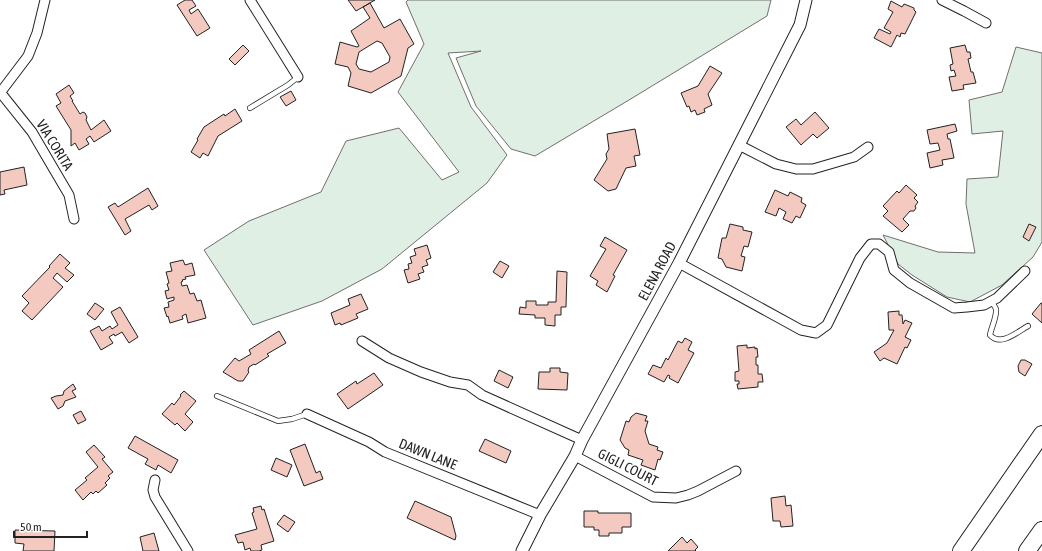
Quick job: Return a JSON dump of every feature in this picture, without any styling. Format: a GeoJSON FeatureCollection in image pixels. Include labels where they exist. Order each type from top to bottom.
{"type":"FeatureCollection","features":[{"type":"Feature","properties":{"kind":"highway"},"geometry":{"type":"LineString","coordinates":[[961,551],[1042,434]]}},
{"type":"Feature","properties":{"kind":"highway"},"geometry":{"type":"LineString","coordinates":[[1027,551],[1042,530]]}},
{"type":"Feature","properties":{"kind":"street"},"geometry":{"type":"LineString","coordinates":[[0,93],[28,56],[38,33],[45,0]]}},
{"type":"Feature","properties":{"kind":"street"},"geometry":{"type":"LineString","coordinates":[[250,0],[298,77]]}},
{"type":"Feature","properties":{"kind":"street","name":"ELENA ROAD"},"geometry":{"type":"LineString","coordinates":[[522,551],[540,515],[575,456],[582,440],[679,263],[800,24],[806,0]]}},
{"type":"Feature","properties":{"kind":"street"},"geometry":{"type":"LineString","coordinates":[[942,0],[986,23]]}},
{"type":"Feature","properties":{"kind":"street","name":"VIA CORITA"},"geometry":{"type":"LineString","coordinates":[[0,93],[32,132],[69,195],[74,218]]}},
{"type":"Feature","properties":{"kind":"street"},"geometry":{"type":"LineString","coordinates":[[739,145],[776,164],[796,168],[813,169],[854,157],[868,148]]}},
{"type":"Feature","properties":{"kind":"street"},"geometry":{"type":"LineString","coordinates":[[679,263],[801,330],[816,333],[827,325],[860,258],[872,244],[879,244],[889,252],[894,270],[910,283],[954,308],[984,305],[997,298],[1025,271]]}},
{"type":"Feature","properties":{"kind":"street"},"geometry":{"type":"LineString","coordinates":[[362,341],[390,358],[421,372],[450,382],[468,385],[482,395],[582,440]]}},
{"type":"Feature","properties":{"kind":"street","name":"DAWN LANE"},"geometry":{"type":"LineString","coordinates":[[307,414],[369,442],[385,452],[540,515]]}},
{"type":"Feature","properties":{"kind":"street","name":"GIGLI COURT"},"geometry":{"type":"LineString","coordinates":[[575,456],[653,497],[676,498],[688,495],[736,471]]}},
{"type":"Feature","properties":{"kind":"street"},"geometry":{"type":"LineString","coordinates":[[155,480],[153,490],[154,497],[188,551]]}},
{"type":"Feature","properties":{"kind":"lane"},"geometry":{"type":"LineString","coordinates":[[250,108],[288,85],[298,77]]}},
{"type":"Feature","properties":{"kind":"lane"},"geometry":{"type":"LineString","coordinates":[[991,300],[996,310],[990,330],[990,336],[993,339],[1006,339],[1028,326]]}},
{"type":"Feature","properties":{"kind":"lane"},"geometry":{"type":"LineString","coordinates":[[217,396],[278,421],[292,419],[307,414]]}},
{"type":"Feature","properties":{"kind":"green space"},"geometry":{"type":"Polygon","coordinates":[[[408,0],[771,0],[767,16],[535,156],[511,149],[476,106],[456,58],[481,51],[448,53],[471,107],[507,155],[487,183],[382,269],[322,301],[253,325],[204,250],[249,221],[321,192],[346,141],[399,128],[442,180],[459,172],[398,92],[424,44],[406,2],[408,0]]]}},
{"type":"Feature","properties":{"kind":"green space"},"geometry":{"type":"Polygon","coordinates":[[[1016,47],[1042,53],[1042,242],[1033,257],[1002,285],[970,302],[947,297],[912,275],[898,264],[883,235],[938,252],[975,253],[966,204],[967,179],[998,177],[1003,131],[972,134],[969,100],[1002,92],[1016,47]]]}},
{"type":"Feature","properties":{"kind":"building"},"geometry":{"type":"Polygon","coordinates":[[[185,0],[192,0],[196,6],[189,10],[191,14],[198,9],[210,28],[197,36],[177,5],[185,0]]]}},
{"type":"Feature","properties":{"kind":"building"},"geometry":{"type":"Polygon","coordinates":[[[348,0],[375,0],[356,11],[348,0]]]}},
{"type":"Feature","properties":{"kind":"building"},"geometry":{"type":"Polygon","coordinates":[[[891,1],[902,7],[904,4],[914,8],[916,12],[905,34],[901,33],[900,37],[897,35],[891,47],[874,38],[879,29],[890,34],[891,32],[884,28],[893,12],[888,9],[891,1]]]}},
{"type":"Feature","properties":{"kind":"building"},"geometry":{"type":"Polygon","coordinates":[[[370,3],[384,28],[400,19],[414,44],[408,48],[401,76],[371,93],[348,86],[351,73],[348,67],[335,64],[340,42],[357,47],[359,46],[351,31],[370,18],[363,7],[370,3]],[[377,41],[359,52],[356,64],[359,69],[371,72],[389,62],[390,57],[382,43],[377,41]]]}},
{"type":"Feature","properties":{"kind":"building"},"geometry":{"type":"Polygon","coordinates":[[[243,45],[249,51],[235,65],[229,59],[243,45]]]}},
{"type":"Feature","properties":{"kind":"building"},"geometry":{"type":"Polygon","coordinates":[[[965,45],[967,52],[970,52],[971,58],[968,59],[971,72],[973,72],[976,83],[963,85],[964,89],[952,91],[949,77],[956,76],[954,70],[951,71],[950,65],[953,64],[950,48],[965,45]]]}},
{"type":"Feature","properties":{"kind":"building"},"geometry":{"type":"Polygon","coordinates":[[[710,66],[722,73],[708,94],[712,105],[704,109],[705,112],[697,115],[695,110],[691,112],[689,106],[687,107],[681,93],[698,86],[710,66]]]}},
{"type":"Feature","properties":{"kind":"building"},"geometry":{"type":"Polygon","coordinates":[[[69,85],[74,93],[70,96],[72,101],[80,114],[83,112],[85,113],[87,117],[86,120],[91,130],[104,120],[111,131],[94,142],[90,136],[86,139],[89,144],[79,150],[75,143],[71,146],[71,130],[56,106],[61,103],[56,94],[69,85]]]}},
{"type":"Feature","properties":{"kind":"building"},"geometry":{"type":"Polygon","coordinates":[[[291,91],[296,100],[286,106],[280,97],[291,91]]]}},
{"type":"Feature","properties":{"kind":"building"},"geometry":{"type":"Polygon","coordinates":[[[235,109],[242,121],[218,136],[208,156],[203,153],[200,158],[191,152],[204,127],[235,109]]]}},
{"type":"Feature","properties":{"kind":"building"},"geometry":{"type":"Polygon","coordinates":[[[815,112],[829,128],[817,138],[813,134],[801,145],[786,127],[796,119],[801,125],[815,112]]]}},
{"type":"Feature","properties":{"kind":"building"},"geometry":{"type":"Polygon","coordinates":[[[955,124],[957,131],[947,134],[948,139],[950,139],[954,158],[942,160],[943,165],[930,168],[927,153],[940,150],[938,143],[930,144],[927,130],[955,124]]]}},
{"type":"Feature","properties":{"kind":"building"},"geometry":{"type":"Polygon","coordinates":[[[635,129],[640,155],[634,156],[636,166],[626,168],[616,189],[608,191],[594,180],[607,159],[606,154],[609,149],[607,134],[635,129]]]}},
{"type":"Feature","properties":{"kind":"building"},"geometry":{"type":"Polygon","coordinates":[[[24,167],[27,185],[4,190],[5,194],[0,195],[0,172],[24,167]]]}},
{"type":"Feature","properties":{"kind":"building"},"geometry":{"type":"Polygon","coordinates":[[[906,185],[917,195],[914,198],[918,202],[914,211],[910,211],[903,219],[909,225],[902,232],[883,216],[888,211],[883,206],[897,191],[899,193],[906,185]]]}},
{"type":"Feature","properties":{"kind":"building"},"geometry":{"type":"Polygon","coordinates":[[[148,188],[158,206],[152,210],[149,205],[125,219],[131,231],[125,235],[108,207],[115,203],[118,207],[148,188]]]}},
{"type":"Feature","properties":{"kind":"building"},"geometry":{"type":"Polygon","coordinates":[[[775,190],[788,196],[790,192],[802,198],[801,202],[806,205],[800,218],[796,216],[792,223],[783,219],[786,212],[779,208],[776,216],[765,212],[775,190]]]}},
{"type":"Feature","properties":{"kind":"building"},"geometry":{"type":"Polygon","coordinates":[[[730,224],[743,227],[743,230],[752,232],[748,247],[744,246],[741,256],[745,257],[742,271],[726,267],[722,259],[718,258],[722,238],[726,238],[730,224]]]}},
{"type":"Feature","properties":{"kind":"building"},"geometry":{"type":"Polygon","coordinates":[[[1029,224],[1036,227],[1029,241],[1023,237],[1029,224]]]}},
{"type":"Feature","properties":{"kind":"building"},"geometry":{"type":"Polygon","coordinates":[[[605,237],[627,250],[613,275],[615,276],[607,292],[596,285],[598,281],[590,276],[606,249],[600,246],[605,237]]]}},
{"type":"Feature","properties":{"kind":"building"},"geometry":{"type":"Polygon","coordinates":[[[427,245],[431,258],[426,260],[428,265],[422,267],[424,272],[418,274],[420,279],[408,283],[404,270],[409,269],[408,264],[412,263],[410,257],[416,255],[414,249],[427,245]]]}},
{"type":"Feature","properties":{"kind":"building"},"geometry":{"type":"Polygon","coordinates":[[[60,254],[70,263],[65,268],[74,275],[67,282],[57,273],[53,278],[63,287],[32,320],[22,311],[29,303],[22,296],[50,267],[49,266],[60,254]]]}},
{"type":"Feature","properties":{"kind":"building"},"geometry":{"type":"Polygon","coordinates":[[[183,260],[185,265],[192,263],[195,275],[185,277],[186,279],[182,280],[183,281],[181,282],[182,286],[187,285],[190,294],[194,293],[197,301],[201,300],[206,318],[188,323],[186,314],[182,316],[183,319],[170,323],[164,308],[169,307],[168,302],[174,300],[174,297],[167,299],[165,291],[169,290],[167,284],[169,283],[166,272],[172,271],[170,263],[183,260]]]}},
{"type":"Feature","properties":{"kind":"building"},"geometry":{"type":"Polygon","coordinates":[[[500,261],[509,266],[502,278],[493,272],[500,261]]]}},
{"type":"Feature","properties":{"kind":"building"},"geometry":{"type":"Polygon","coordinates":[[[557,271],[567,272],[566,307],[561,307],[561,315],[555,315],[555,326],[545,325],[545,318],[535,318],[535,315],[519,314],[520,307],[526,308],[526,301],[536,301],[536,305],[548,305],[548,302],[556,302],[557,271]]]}},
{"type":"Feature","properties":{"kind":"building"},"geometry":{"type":"Polygon","coordinates":[[[361,294],[368,309],[356,314],[358,318],[341,325],[340,323],[335,325],[331,313],[350,305],[348,299],[361,294]]]}},
{"type":"Feature","properties":{"kind":"building"},"geometry":{"type":"Polygon","coordinates":[[[95,303],[104,309],[95,320],[87,314],[95,303]]]}},
{"type":"Feature","properties":{"kind":"building"},"geometry":{"type":"Polygon","coordinates":[[[1042,303],[1042,323],[1032,314],[1042,303]]]}},
{"type":"Feature","properties":{"kind":"building"},"geometry":{"type":"Polygon","coordinates":[[[120,307],[138,337],[129,343],[122,332],[115,336],[114,334],[109,337],[113,343],[101,350],[90,331],[99,326],[102,331],[110,326],[112,329],[118,325],[111,312],[120,307]]]}},
{"type":"Feature","properties":{"kind":"building"},"geometry":{"type":"Polygon","coordinates":[[[899,311],[899,315],[902,315],[903,324],[905,320],[912,323],[905,337],[911,340],[907,348],[905,347],[897,364],[884,358],[880,361],[874,352],[887,343],[894,330],[889,330],[888,312],[899,311]]]}},
{"type":"Feature","properties":{"kind":"building"},"geometry":{"type":"Polygon","coordinates":[[[279,331],[286,343],[267,354],[269,356],[249,367],[249,372],[243,381],[238,381],[223,372],[235,358],[239,361],[251,354],[249,350],[279,331]]]}},
{"type":"Feature","properties":{"kind":"building"},"geometry":{"type":"Polygon","coordinates":[[[685,338],[692,342],[688,350],[694,353],[678,383],[669,378],[670,376],[668,375],[664,382],[648,374],[653,365],[661,368],[666,358],[668,360],[678,341],[682,343],[685,338]]]}},
{"type":"Feature","properties":{"kind":"building"},"geometry":{"type":"Polygon","coordinates":[[[747,345],[747,348],[757,348],[758,357],[756,357],[756,365],[758,365],[758,374],[762,374],[763,382],[758,382],[758,387],[738,389],[737,384],[739,384],[739,381],[735,381],[735,372],[739,371],[737,346],[747,345]]]}},
{"type":"Feature","properties":{"kind":"building"},"geometry":{"type":"Polygon","coordinates":[[[1021,360],[1025,360],[1032,364],[1025,376],[1019,372],[1018,366],[1021,360]]]}},
{"type":"Feature","properties":{"kind":"building"},"geometry":{"type":"Polygon","coordinates":[[[550,368],[560,368],[560,372],[568,373],[567,390],[538,389],[539,372],[550,372],[550,368]]]}},
{"type":"Feature","properties":{"kind":"building"},"geometry":{"type":"Polygon","coordinates":[[[499,370],[513,377],[508,388],[494,381],[499,370]]]}},
{"type":"Feature","properties":{"kind":"building"},"geometry":{"type":"Polygon","coordinates":[[[374,373],[383,385],[348,409],[337,394],[356,381],[357,384],[374,373]]]}},
{"type":"Feature","properties":{"kind":"building"},"geometry":{"type":"Polygon","coordinates":[[[73,384],[76,389],[72,391],[76,397],[65,401],[63,406],[58,409],[51,398],[63,395],[64,391],[73,384]]]}},
{"type":"Feature","properties":{"kind":"building"},"geometry":{"type":"Polygon","coordinates":[[[184,391],[196,401],[185,414],[193,422],[185,431],[177,423],[175,425],[162,414],[172,403],[174,405],[184,391]]]}},
{"type":"Feature","properties":{"kind":"building"},"geometry":{"type":"Polygon","coordinates":[[[81,411],[86,420],[78,424],[73,415],[81,411]]]}},
{"type":"Feature","properties":{"kind":"building"},"geometry":{"type":"Polygon","coordinates":[[[636,413],[647,416],[645,421],[648,421],[645,431],[649,444],[658,447],[657,450],[663,452],[660,460],[658,459],[655,470],[641,465],[643,460],[628,455],[629,450],[625,448],[620,440],[626,421],[629,422],[631,417],[636,413]]]}},
{"type":"Feature","properties":{"kind":"building"},"geometry":{"type":"Polygon","coordinates":[[[135,436],[178,460],[171,473],[158,465],[156,470],[145,464],[148,459],[128,448],[135,436]]]}},
{"type":"Feature","properties":{"kind":"building"},"geometry":{"type":"Polygon","coordinates":[[[485,439],[511,451],[506,463],[479,451],[485,439]]]}},
{"type":"Feature","properties":{"kind":"building"},"geometry":{"type":"Polygon","coordinates":[[[305,444],[316,473],[320,471],[323,479],[304,486],[290,450],[305,444]]]}},
{"type":"Feature","properties":{"kind":"building"},"geometry":{"type":"Polygon","coordinates":[[[94,445],[105,457],[102,459],[113,472],[108,476],[110,478],[105,483],[107,485],[98,493],[96,491],[93,494],[91,492],[83,500],[75,490],[87,480],[85,478],[98,467],[86,452],[94,445]]]}},
{"type":"Feature","properties":{"kind":"building"},"geometry":{"type":"Polygon","coordinates":[[[276,458],[292,465],[287,477],[271,470],[276,458]]]}},
{"type":"Feature","properties":{"kind":"building"},"geometry":{"type":"Polygon","coordinates":[[[785,496],[786,506],[791,505],[793,526],[781,527],[780,521],[773,521],[771,498],[785,496]]]}},
{"type":"Feature","properties":{"kind":"building"},"geometry":{"type":"Polygon","coordinates":[[[415,501],[451,517],[456,536],[455,540],[407,518],[415,501]]]}},
{"type":"Feature","properties":{"kind":"building"},"geometry":{"type":"Polygon","coordinates":[[[261,506],[262,510],[264,509],[274,541],[261,545],[262,550],[259,551],[251,551],[250,548],[245,550],[243,542],[238,543],[235,535],[257,529],[252,513],[254,512],[253,508],[261,506]]]}},
{"type":"Feature","properties":{"kind":"building"},"geometry":{"type":"Polygon","coordinates":[[[584,511],[598,511],[598,513],[631,513],[631,527],[622,527],[622,533],[609,533],[609,536],[599,536],[599,530],[594,530],[594,527],[584,527],[584,511]]]}},
{"type":"Feature","properties":{"kind":"building"},"geometry":{"type":"Polygon","coordinates":[[[284,515],[295,522],[288,532],[277,524],[284,515]]]}},
{"type":"Feature","properties":{"kind":"building"},"geometry":{"type":"Polygon","coordinates":[[[15,530],[55,531],[54,551],[23,551],[24,544],[15,543],[15,530]]]}},
{"type":"Feature","properties":{"kind":"building"},"geometry":{"type":"Polygon","coordinates":[[[154,533],[159,551],[143,551],[140,537],[154,533]]]}},
{"type":"Feature","properties":{"kind":"building"},"geometry":{"type":"Polygon","coordinates":[[[682,537],[687,543],[691,539],[698,547],[695,550],[696,551],[668,551],[682,537]]]}}]}
